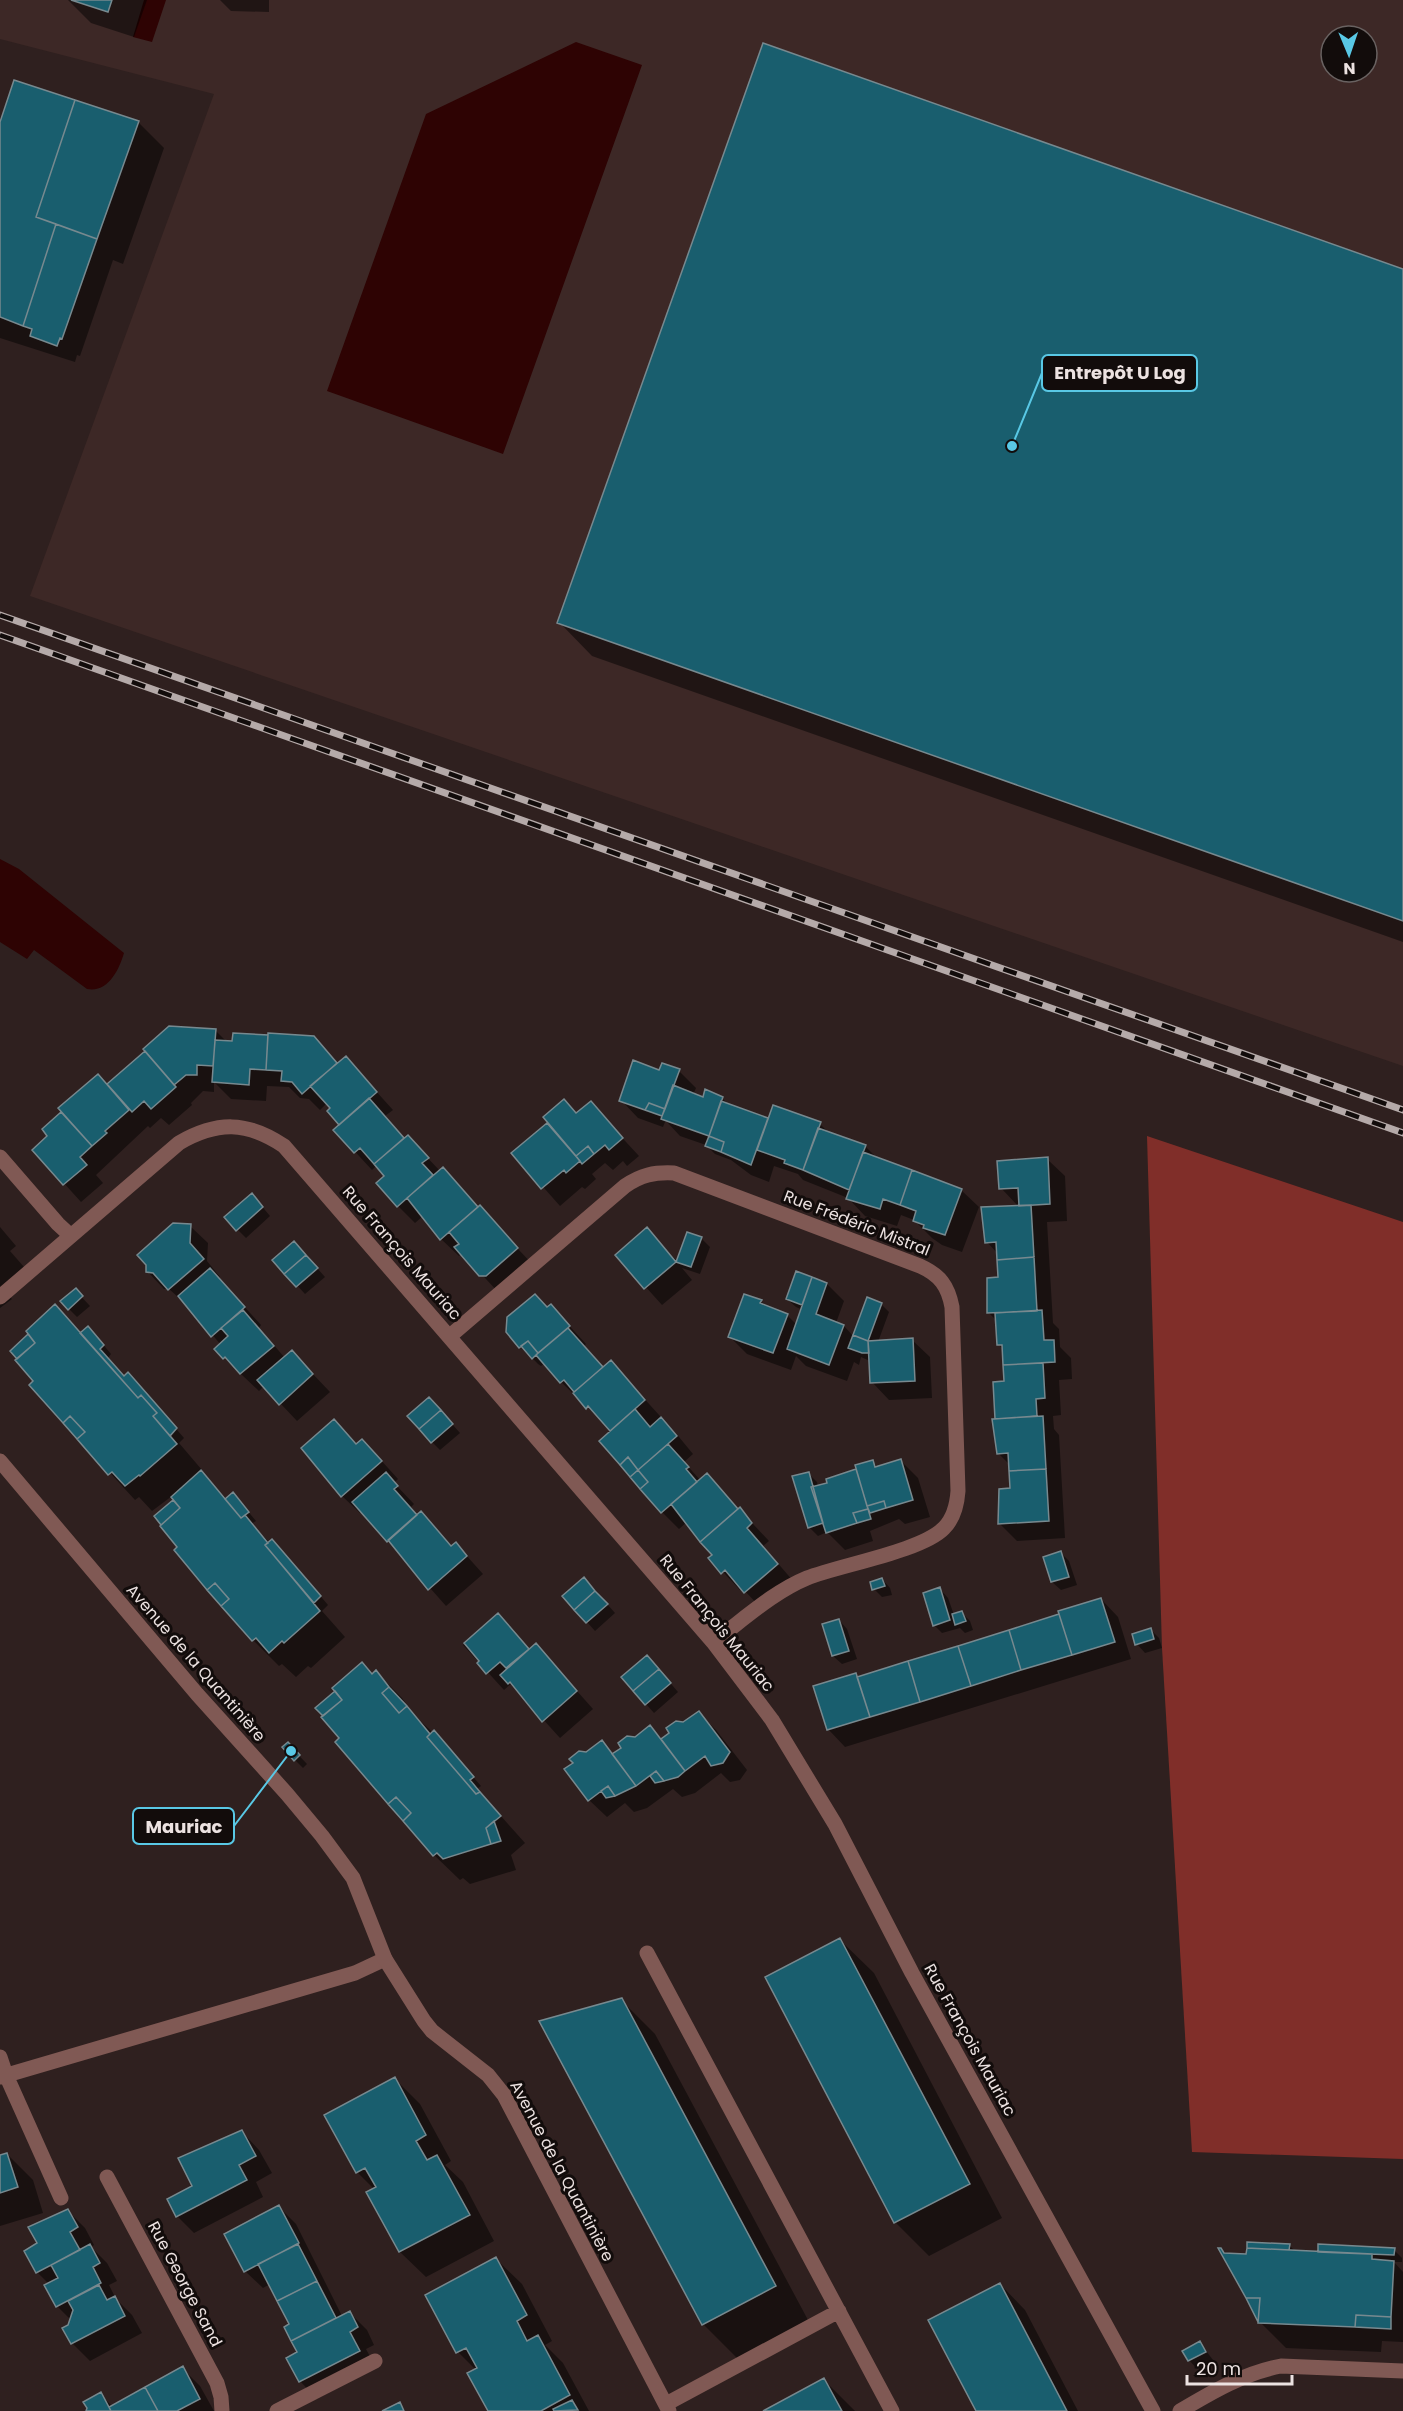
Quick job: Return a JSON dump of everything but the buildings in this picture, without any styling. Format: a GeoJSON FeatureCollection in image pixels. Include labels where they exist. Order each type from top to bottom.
{"type":"FeatureCollection","features":[{"type":"Feature","properties":{"kind":"street","name":"Rue François Mauriac"},"geometry":{"type":"LineString","coordinates":[[0,1298],[179,1143],[195,1134],[213,1128],[232,1126],[269,1135],[284,1146],[713,1642],[772,1720],[836,1824],[912,1973],[1153,2411]]}},
{"type":"Feature","properties":{"kind":"street"},"geometry":{"type":"LineString","coordinates":[[0,1157],[71,1236]]}},
{"type":"Feature","properties":{"kind":"street","name":"Rue Frédéric Mistral"},"geometry":{"type":"LineString","coordinates":[[450,1336],[625,1186],[645,1174],[659,1172],[674,1173],[921,1266],[933,1271],[942,1280],[949,1293],[952,1307],[958,1491],[953,1516],[940,1531],[924,1541],[807,1578],[785,1589],[713,1642]]}},
{"type":"Feature","properties":{"kind":"street","name":"Avenue de la Quantinière"},"geometry":{"type":"LineString","coordinates":[[0,1461],[196,1694],[287,1794],[332,1849],[352,1878],[385,1959],[409,2000],[432,2031],[488,2075],[504,2095],[668,2407]]}},
{"type":"Feature","properties":{"kind":"street"},"geometry":{"type":"LineString","coordinates":[[647,1953],[892,2411]]}},
{"type":"Feature","properties":{"kind":"street"},"geometry":{"type":"LineString","coordinates":[[3,2076],[355,1973],[385,1959]]}},
{"type":"Feature","properties":{"kind":"street"},"geometry":{"type":"LineString","coordinates":[[0,2057],[3,2076],[61,2198]]}},
{"type":"Feature","properties":{"kind":"street","name":"Rue George Sand"},"geometry":{"type":"LineString","coordinates":[[107,2177],[217,2383],[222,2411]]}},
{"type":"Feature","properties":{"kind":"street"},"geometry":{"type":"LineString","coordinates":[[668,2407],[838,2311]]}},
{"type":"Feature","properties":{"kind":"street"},"geometry":{"type":"LineString","coordinates":[[277,2411],[375,2361]]}},
{"type":"Feature","properties":{"kind":"street"},"geometry":{"type":"LineString","coordinates":[[1180,2411],[1242,2378],[1281,2366],[1403,2371]]}},
{"type":"Feature","properties":{"kind":"shaded area"},"geometry":{"type":"Polygon","coordinates":[[[0,0],[1403,0],[1403,1066],[30,596],[214,94],[0,39],[0,0]]]}},
{"type":"Feature","properties":{"kind":"shaded area"},"geometry":{"type":"Polygon","coordinates":[[[144,0],[166,0],[152,42],[133,37],[144,0]]]}},
{"type":"Feature","properties":{"kind":"shaded area"},"geometry":{"type":"Polygon","coordinates":[[[576,42],[642,65],[503,454],[327,391],[426,114],[576,42]]]}},
{"type":"Feature","properties":{"kind":"shaded area"},"geometry":{"type":"Polygon","coordinates":[[[0,859],[19,869],[124,953],[116,973],[107,984],[87,989],[34,950],[27,959],[0,942],[0,859]]]}},
{"type":"Feature","properties":{"kind":"shaded area"},"geometry":{"type":"Polygon","coordinates":[[[1147,1136],[1403,1222],[1403,2159],[1192,2152],[1162,1648],[1147,1136]]]}},
{"type":"Feature","properties":{"kind":"railway"},"geometry":{"type":"LineString","coordinates":[[0,615],[1403,1110]]}},
{"type":"Feature","properties":{"kind":"railway"},"geometry":{"type":"LineString","coordinates":[[0,635],[1403,1133]]}},
{"type":"Feature","properties":{"kind":"place","name":"Entrepôt U Log"},"geometry":{"type":"Point","coordinates":[1012,446]}},
{"type":"Feature","properties":{"kind":"place","name":"Mauriac"},"geometry":{"type":"Point","coordinates":[291,1751]}}]}
